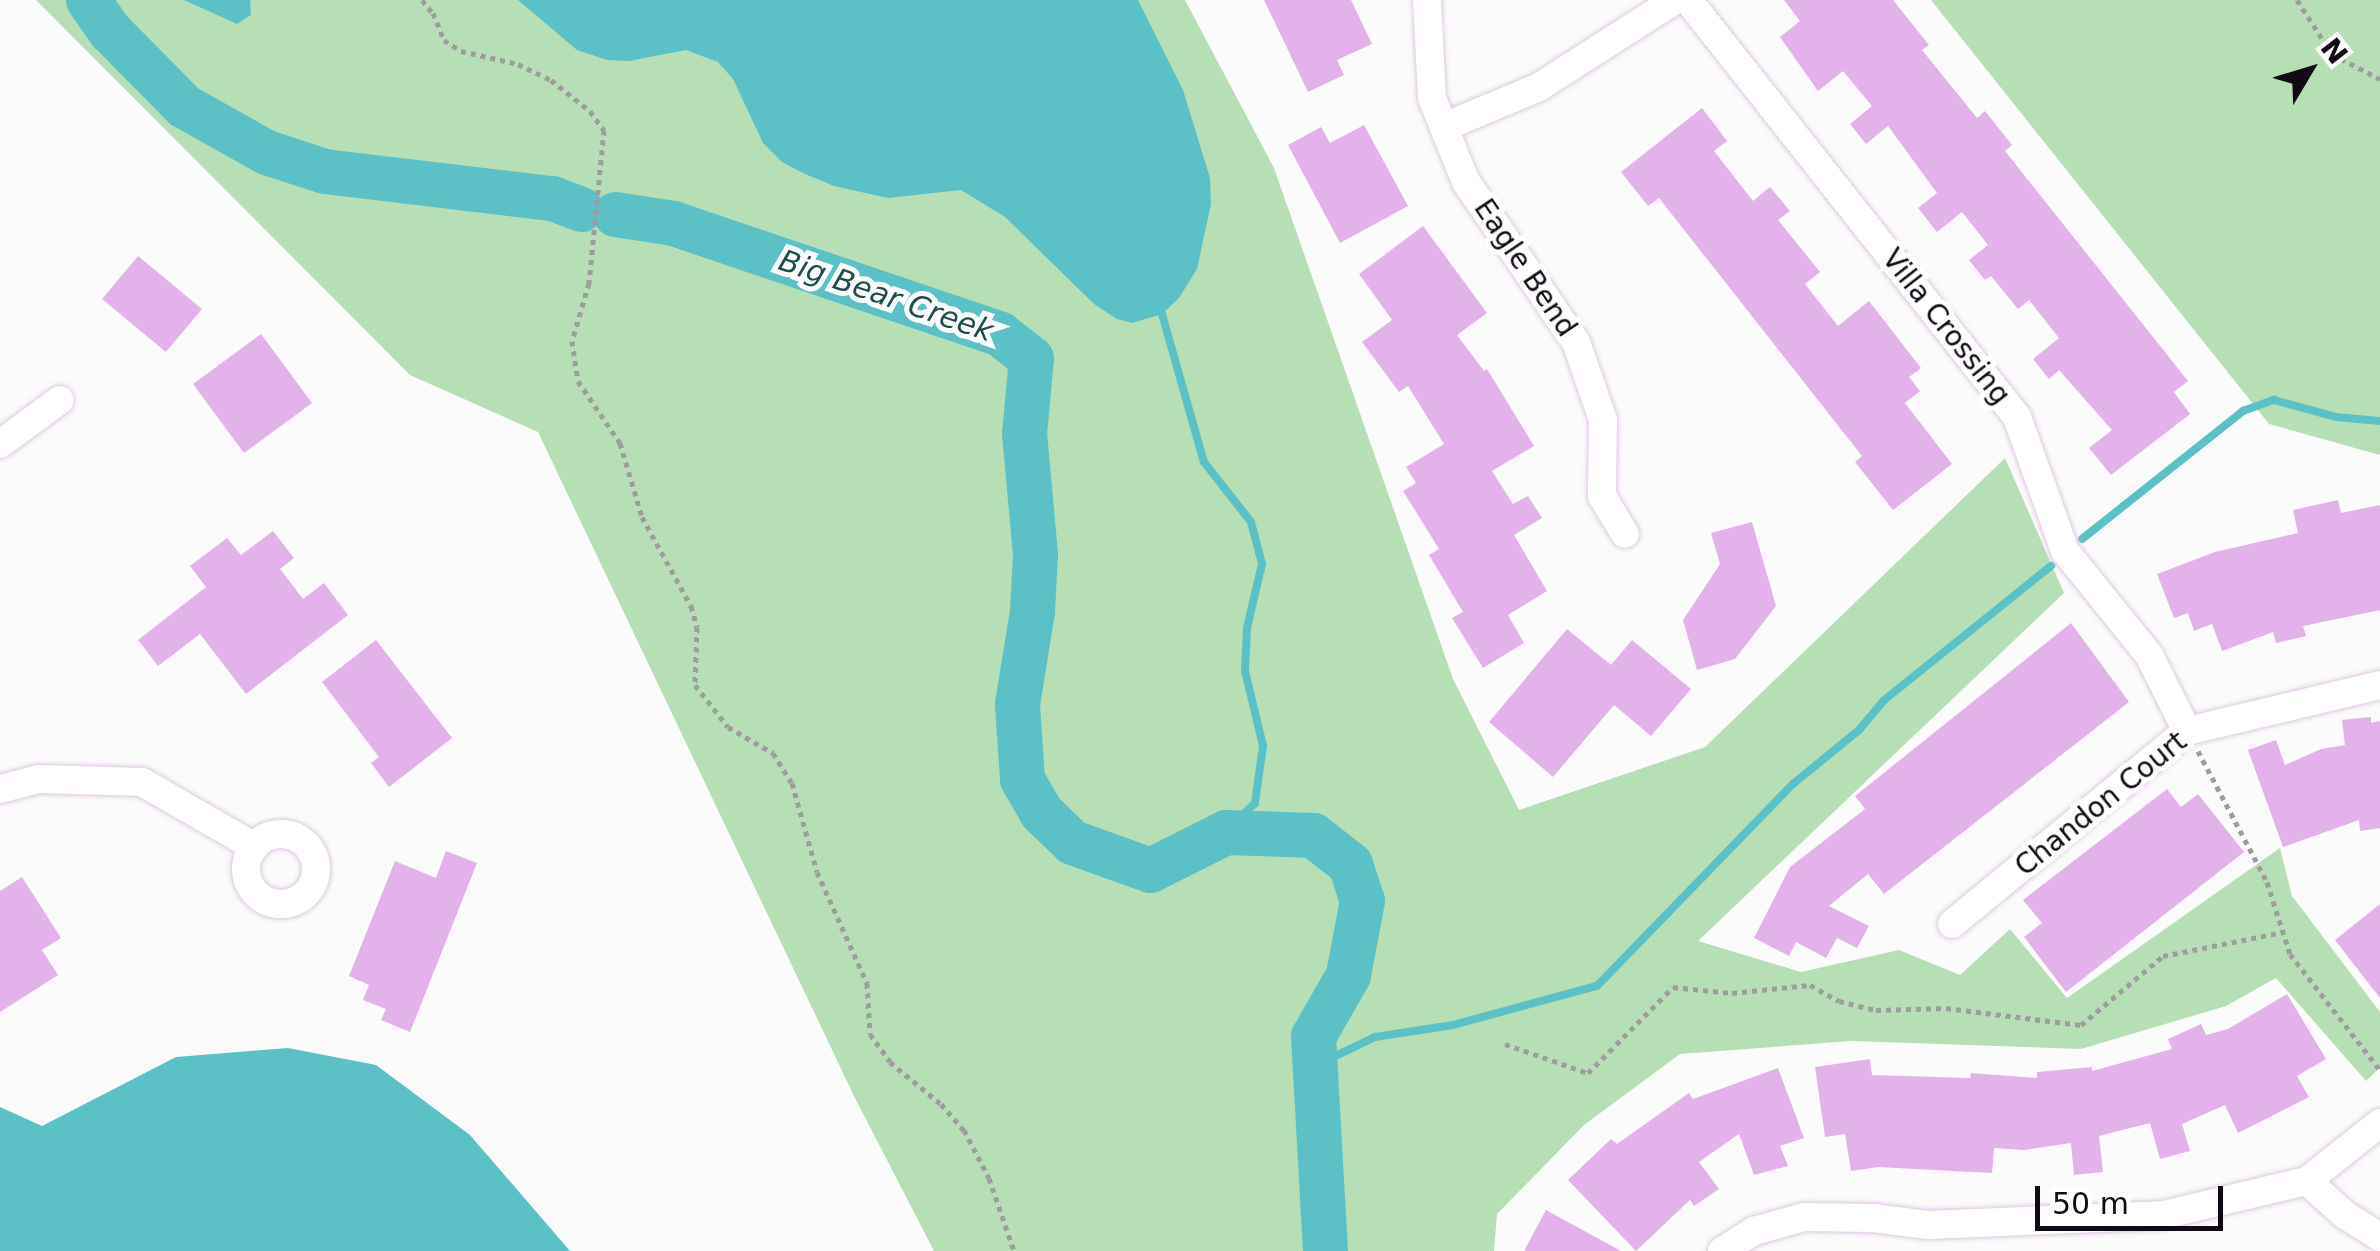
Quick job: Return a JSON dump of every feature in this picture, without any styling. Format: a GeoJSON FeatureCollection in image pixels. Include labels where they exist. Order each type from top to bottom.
{"type":"FeatureCollection","features":[{"type":"Feature","properties":{"kind":"street","name":"Eagle Bend"},"geometry":{"type":"LineString","coordinates":[[1427,0],[1432,98],[1466,182],[1576,342],[1603,420],[1602,496],[1625,534]]}},
{"type":"Feature","properties":{"kind":"street"},"geometry":{"type":"LineString","coordinates":[[1444,127],[1539,87],[1675,0]]}},
{"type":"Feature","properties":{"kind":"street","name":"Villa Crossing"},"geometry":{"type":"LineString","coordinates":[[1688,0],[2017,416],[2065,551],[2149,655],[2187,731]]}},
{"type":"Feature","properties":{"kind":"street"},"geometry":{"type":"LineString","coordinates":[[0,444],[60,400]]}},
{"type":"Feature","properties":{"kind":"street","name":"Chandon Court"},"geometry":{"type":"LineString","coordinates":[[1952,924],[2187,731],[2380,684]]}},
{"type":"Feature","properties":{"kind":"street"},"geometry":{"type":"LineString","coordinates":[[0,790],[39,778],[142,782],[255,846]]}},
{"type":"Feature","properties":{"kind":"street"},"geometry":{"type":"LineString","coordinates":[[1722,1251],[1754,1231],[1804,1217],[1873,1218],[1928,1225],[2164,1215],[2307,1181],[2380,1122]]}},
{"type":"Feature","properties":{"kind":"street"},"geometry":{"type":"LineString","coordinates":[[2307,1181],[2345,1215],[2380,1236]]}},
{"type":"Feature","properties":{"kind":"path"},"geometry":{"type":"LineString","coordinates":[[422,0],[434,13],[444,40],[461,51],[518,64],[550,80],[590,112],[604,130],[589,283],[572,342],[578,382],[620,443],[642,516],[691,606],[697,627],[695,686],[728,727],[773,752],[792,783],[816,872],[867,982],[870,1034],[890,1062],[941,1104],[964,1130],[989,1178],[1014,1251]]}},
{"type":"Feature","properties":{"kind":"path"},"geometry":{"type":"LineString","coordinates":[[2297,0],[2332,54],[2380,79]]}},
{"type":"Feature","properties":{"kind":"path"},"geometry":{"type":"LineString","coordinates":[[2187,731],[2266,882],[2290,954],[2380,1070]]}},
{"type":"Feature","properties":{"kind":"path"},"geometry":{"type":"LineString","coordinates":[[1505,1044],[1548,1063],[1588,1073],[1673,987],[1732,993],[1810,985],[1838,1001],[1876,1010],[1946,1008],[2080,1024],[2163,956],[2283,932]]}},
{"type":"Feature","properties":{"kind":"green space"},"geometry":{"type":"Polygon","coordinates":[[[36,0],[1185,0],[1274,168],[1453,679],[1519,810],[1705,747],[2005,458],[2064,593],[1698,941],[1801,972],[1899,950],[1960,975],[2010,929],[2067,998],[2280,848],[2292,896],[2380,1012],[2380,1067],[2366,1081],[2276,978],[2226,1006],[2081,1049],[1851,1041],[1680,1054],[1584,1125],[1497,1214],[1494,1251],[934,1251],[854,1096],[538,432],[410,375],[36,0]]]}},
{"type":"Feature","properties":{"kind":"green space"},"geometry":{"type":"Polygon","coordinates":[[[1931,0],[2380,0],[2380,455],[2269,424],[1931,0]]]}},
{"type":"Feature","properties":{"kind":"water"},"geometry":{"type":"Polygon","coordinates":[[[184,0],[250,0],[251,15],[237,24],[184,0]]]}},
{"type":"Feature","properties":{"kind":"water"},"geometry":{"type":"Polygon","coordinates":[[[518,0],[1138,0],[1183,90],[1210,178],[1211,204],[1197,269],[1179,298],[1162,314],[1132,323],[1117,319],[1094,304],[1005,217],[961,190],[888,198],[834,186],[805,174],[782,162],[763,143],[733,79],[718,62],[686,50],[629,61],[607,60],[577,50],[518,0]]]}},
{"type":"Feature","properties":{"kind":"water"},"geometry":{"type":"Polygon","coordinates":[[[288,1048],[376,1065],[470,1135],[570,1251],[0,1251],[0,1107],[42,1126],[176,1057],[288,1048]]]}},
{"type":"Feature","properties":{"kind":"building"},"geometry":{"type":"Polygon","coordinates":[[[1264,0],[1351,0],[1372,44],[1337,60],[1344,75],[1308,92],[1264,0]]]}},
{"type":"Feature","properties":{"kind":"building"},"geometry":{"type":"Polygon","coordinates":[[[1784,0],[1893,0],[1929,45],[1922,50],[1977,118],[1985,111],[2012,145],[2005,151],[2188,381],[2174,392],[2190,414],[2111,475],[2089,448],[2112,430],[2059,370],[2049,379],[2033,359],[2059,338],[2029,300],[2018,309],[1991,276],[1985,280],[1969,260],[1988,245],[1962,212],[1937,232],[1918,208],[1937,193],[1888,126],[1866,144],[1850,124],[1872,106],[1843,71],[1818,91],[1780,37],[1800,21],[1784,0]]]}},
{"type":"Feature","properties":{"kind":"building"},"geometry":{"type":"Polygon","coordinates":[[[1702,108],[1727,141],[1714,151],[1753,201],[1770,187],[1790,211],[1778,220],[1820,272],[1805,284],[1838,326],[1869,301],[1921,368],[1909,377],[1920,391],[1905,403],[1952,464],[1893,510],[1855,462],[1862,456],[1659,198],[1648,206],[1621,172],[1702,108]]]}},
{"type":"Feature","properties":{"kind":"building"},"geometry":{"type":"Polygon","coordinates":[[[1364,125],[1408,206],[1340,243],[1288,145],[1321,127],[1330,143],[1364,125]]]}},
{"type":"Feature","properties":{"kind":"building"},"geometry":{"type":"Polygon","coordinates":[[[1423,226],[1487,313],[1457,335],[1484,371],[1487,369],[1534,446],[1492,471],[1513,504],[1528,496],[1542,518],[1514,535],[1547,591],[1508,615],[1524,643],[1483,668],[1452,618],[1463,612],[1429,555],[1439,549],[1403,491],[1416,483],[1406,467],[1444,444],[1408,386],[1399,392],[1362,342],[1392,320],[1359,274],[1423,226]]]}},
{"type":"Feature","properties":{"kind":"building"},"geometry":{"type":"Polygon","coordinates":[[[138,256],[202,309],[166,352],[102,299],[138,256]]]}},
{"type":"Feature","properties":{"kind":"building"},"geometry":{"type":"Polygon","coordinates":[[[261,334],[312,403],[244,453],[193,384],[261,334]]]}},
{"type":"Feature","properties":{"kind":"building"},"geometry":{"type":"Polygon","coordinates":[[[2338,500],[2341,513],[2380,505],[2380,610],[2303,626],[2306,636],[2276,643],[2273,632],[2222,651],[2212,624],[2194,631],[2188,613],[2174,618],[2157,574],[2215,552],[2298,533],[2293,510],[2338,500]]]}},
{"type":"Feature","properties":{"kind":"building"},"geometry":{"type":"Polygon","coordinates":[[[1752,522],[1776,606],[1735,659],[1697,670],[1683,620],[1720,564],[1711,533],[1752,522]]]}},
{"type":"Feature","properties":{"kind":"building"},"geometry":{"type":"Polygon","coordinates":[[[273,531],[294,558],[280,569],[303,599],[324,583],[348,615],[246,694],[200,634],[158,666],[138,640],[206,587],[190,566],[227,538],[241,555],[273,531]]]}},
{"type":"Feature","properties":{"kind":"building"},"geometry":{"type":"Polygon","coordinates":[[[2071,623],[2129,702],[1884,894],[1868,874],[1829,906],[1869,926],[1857,948],[1837,938],[1826,958],[1796,942],[1789,956],[1754,938],[1790,867],[1865,809],[1855,796],[2071,623]]]}},
{"type":"Feature","properties":{"kind":"building"},"geometry":{"type":"Polygon","coordinates":[[[1567,629],[1611,665],[1632,640],[1691,689],[1651,736],[1614,705],[1553,777],[1489,722],[1567,629]]]}},
{"type":"Feature","properties":{"kind":"building"},"geometry":{"type":"Polygon","coordinates":[[[376,640],[452,738],[389,787],[371,763],[379,757],[322,682],[376,640]]]}},
{"type":"Feature","properties":{"kind":"building"},"geometry":{"type":"Polygon","coordinates":[[[2371,717],[2371,723],[2380,721],[2380,828],[2360,831],[2359,820],[2283,847],[2248,750],[2276,740],[2285,765],[2321,749],[2345,745],[2342,720],[2371,717]]]}},
{"type":"Feature","properties":{"kind":"building"},"geometry":{"type":"Polygon","coordinates":[[[2167,789],[2181,807],[2198,794],[2244,852],[2066,992],[2024,937],[2042,923],[2023,900],[2167,789]]]}},
{"type":"Feature","properties":{"kind":"building"},"geometry":{"type":"Polygon","coordinates":[[[446,851],[477,863],[410,1032],[381,1020],[386,1009],[363,1000],[369,985],[349,976],[395,861],[436,878],[446,851]]]}},
{"type":"Feature","properties":{"kind":"building"},"geometry":{"type":"Polygon","coordinates":[[[22,877],[61,938],[42,950],[58,975],[0,1012],[0,891],[22,877]]]}},
{"type":"Feature","properties":{"kind":"building"},"geometry":{"type":"Polygon","coordinates":[[[2380,904],[2380,998],[2335,940],[2380,904]]]}},
{"type":"Feature","properties":{"kind":"building"},"geometry":{"type":"Polygon","coordinates":[[[2287,994],[2326,1059],[2297,1076],[2309,1097],[2238,1133],[2225,1105],[2182,1124],[2190,1151],[2160,1159],[2150,1123],[2099,1136],[2103,1172],[2074,1175],[2071,1143],[2024,1150],[1994,1148],[1992,1173],[1878,1167],[1851,1171],[1845,1134],[1825,1137],[1815,1067],[1870,1059],[1872,1075],[1970,1078],[1971,1073],[2037,1078],[2037,1072],[2092,1067],[2092,1071],[2172,1049],[2168,1039],[2201,1024],[2206,1035],[2228,1029],[2287,994]]]}},
{"type":"Feature","properties":{"kind":"building"},"geometry":{"type":"Polygon","coordinates":[[[1778,1068],[1804,1138],[1780,1146],[1788,1166],[1754,1175],[1739,1134],[1699,1162],[1719,1189],[1694,1206],[1690,1200],[1636,1251],[1568,1180],[1611,1139],[1617,1144],[1689,1093],[1693,1099],[1778,1068]]]}},
{"type":"Feature","properties":{"kind":"building"},"geometry":{"type":"Polygon","coordinates":[[[1546,1210],[1621,1251],[1524,1251],[1546,1210]]]}},
{"type":"Feature","properties":{"kind":"waterway","name":"Big Bear Creek"},"geometry":{"type":"LineString","coordinates":[[88,0],[110,31],[184,106],[266,152],[324,171],[552,198],[581,209]]}},
{"type":"Feature","properties":{"kind":"waterway","name":"Big Bear Creek"},"geometry":{"type":"LineString","coordinates":[[615,214],[673,223],[1000,334],[1031,358],[1024,433],[1035,555],[1032,611],[1017,704],[1022,779],[1041,812],[1072,842],[1150,870],[1226,832],[1313,835],[1350,864],[1362,900],[1348,975],[1313,1036],[1325,1251]]}},
{"type":"Feature","properties":{"kind":"waterway"},"geometry":{"type":"LineString","coordinates":[[1156,307],[1162,314],[1204,462],[1251,522],[1262,564],[1247,628],[1245,671],[1263,746],[1255,803],[1226,832]]}},
{"type":"Feature","properties":{"kind":"waterway"},"geometry":{"type":"LineString","coordinates":[[2082,539],[2243,411],[2274,400],[2336,417],[2380,421]]}},
{"type":"Feature","properties":{"kind":"waterway"},"geometry":{"type":"LineString","coordinates":[[1313,1067],[1375,1037],[1453,1025],[1597,986],[1793,784],[1859,730],[1883,701],[2051,566]]}}]}
